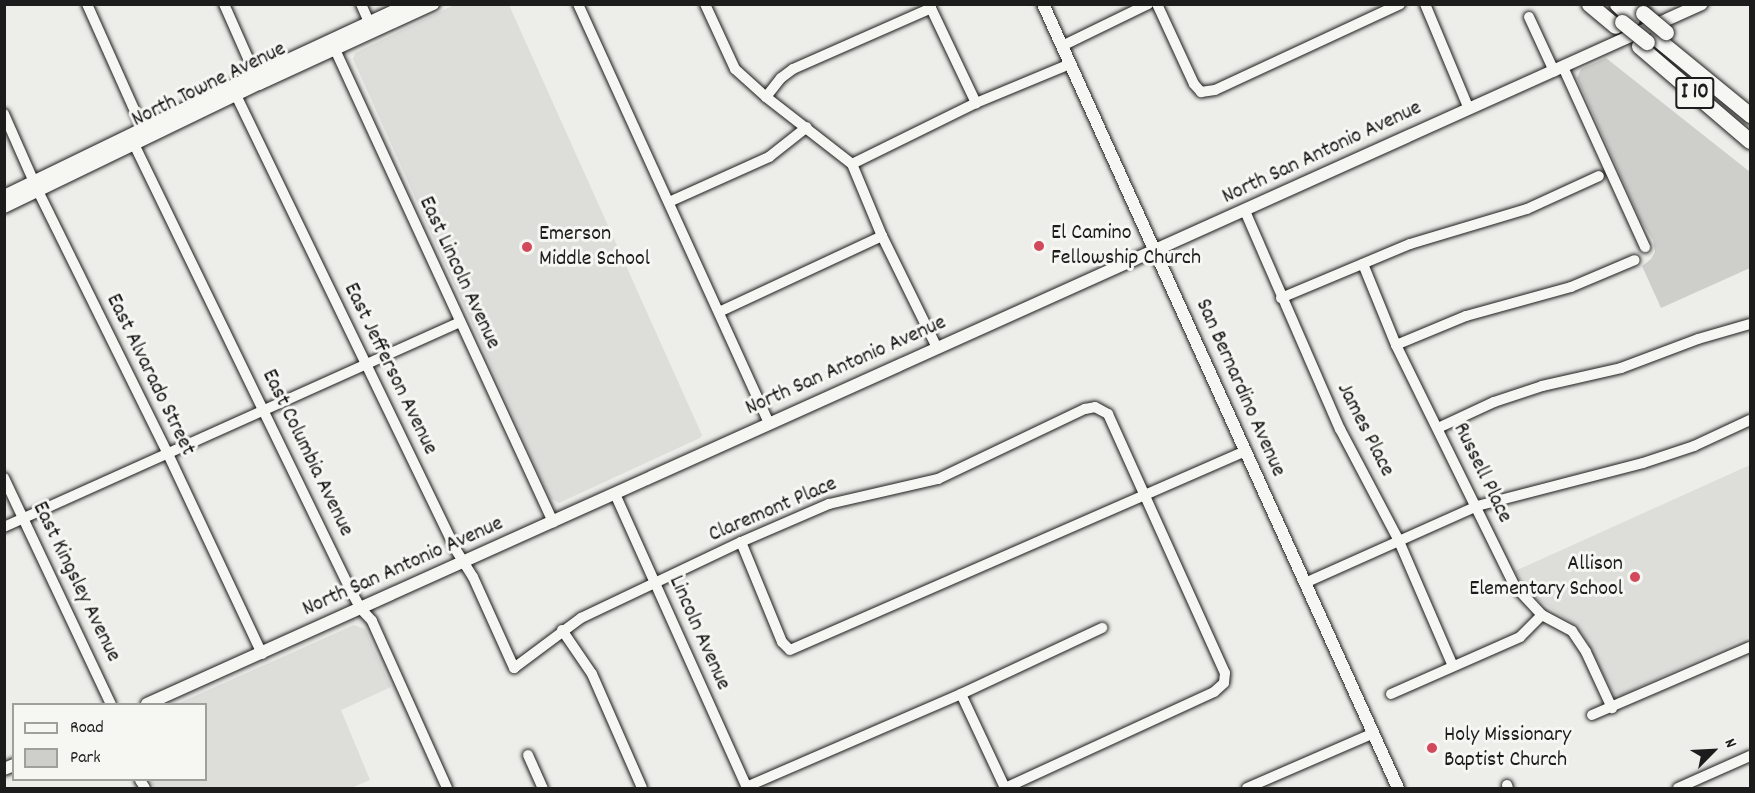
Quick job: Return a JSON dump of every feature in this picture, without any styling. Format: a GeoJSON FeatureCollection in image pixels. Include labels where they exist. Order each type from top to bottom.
{"type":"FeatureCollection","features":[{"type":"Feature","properties":{"kind":"highway","name":"I 10"},"geometry":{"type":"LineString","coordinates":[[1589,4],[1629,17],[1750,141]]}},
{"type":"Feature","properties":{"kind":"highway"},"geometry":{"type":"LineString","coordinates":[[1602,4],[1629,17]]}},
{"type":"Feature","properties":{"kind":"highway"},"geometry":{"type":"LineString","coordinates":[[1617,4],[1629,17]]}},
{"type":"Feature","properties":{"kind":"highway","name":"I 10"},"geometry":{"type":"LineString","coordinates":[[1629,17],[1652,40],[1750,105]]}},
{"type":"Feature","properties":{"kind":"highway"},"geometry":{"type":"LineString","coordinates":[[1652,40],[1750,115]]}},
{"type":"Feature","properties":{"kind":"highway"},"geometry":{"type":"LineString","coordinates":[[1652,40],[1750,129]]}},
{"type":"Feature","properties":{"kind":"main road","name":"North Towne Avenue"},"geometry":{"type":"LineString","coordinates":[[371,27],[409,4]]}},
{"type":"Feature","properties":{"kind":"main road","name":"North Towne Avenue"},"geometry":{"type":"LineString","coordinates":[[4,207],[36,187],[333,44],[433,4]]}},
{"type":"Feature","properties":{"kind":"main road","name":"San Bernardino Avenue"},"geometry":{"type":"LineString","coordinates":[[1043,4],[1398,789]]}},
{"type":"Feature","properties":{"kind":"main road","name":"North San Antonio Avenue"},"geometry":{"type":"LineString","coordinates":[[152,703],[1702,4]]}},
{"type":"Feature","properties":{"kind":"main road","name":"North Towne Avenue"},"geometry":{"type":"LineString","coordinates":[[4,196],[36,187]]}},
{"type":"Feature","properties":{"kind":"street"},"geometry":{"type":"LineString","coordinates":[[87,4],[145,133]]}},
{"type":"Feature","properties":{"kind":"street"},"geometry":{"type":"LineString","coordinates":[[224,4],[257,80]]}},
{"type":"Feature","properties":{"kind":"street"},"geometry":{"type":"LineString","coordinates":[[361,4],[371,27]]}},
{"type":"Feature","properties":{"kind":"street"},"geometry":{"type":"LineString","coordinates":[[578,4],[769,424]]}},
{"type":"Feature","properties":{"kind":"street"},"geometry":{"type":"LineString","coordinates":[[705,4],[735,69],[766,97],[852,164],[882,236],[937,348]]}},
{"type":"Feature","properties":{"kind":"street"},"geometry":{"type":"LineString","coordinates":[[1062,46],[1148,4]]}},
{"type":"Feature","properties":{"kind":"street"},"geometry":{"type":"LineString","coordinates":[[1157,4],[1194,84],[1201,92],[1215,90],[1400,4]]}},
{"type":"Feature","properties":{"kind":"street"},"geometry":{"type":"LineString","coordinates":[[1425,4],[1469,109]]}},
{"type":"Feature","properties":{"kind":"street"},"geometry":{"type":"LineString","coordinates":[[766,97],[781,78],[794,69],[930,7],[976,103]]}},
{"type":"Feature","properties":{"kind":"street"},"geometry":{"type":"LineString","coordinates":[[1529,17],[1558,69],[1645,247]]}},
{"type":"Feature","properties":{"kind":"street","name":"East Lincoln Avenue"},"geometry":{"type":"LineString","coordinates":[[333,44],[553,522]]}},
{"type":"Feature","properties":{"kind":"street"},"geometry":{"type":"LineString","coordinates":[[852,164],[976,103],[1070,64]]}},
{"type":"Feature","properties":{"kind":"street","name":"East Jefferson Avenue"},"geometry":{"type":"LineString","coordinates":[[234,91],[514,668]]}},
{"type":"Feature","properties":{"kind":"street","name":"East Alvarado Street"},"geometry":{"type":"LineString","coordinates":[[4,114],[36,187],[168,454],[262,654]]}},
{"type":"Feature","properties":{"kind":"street"},"geometry":{"type":"LineString","coordinates":[[669,202],[769,157],[807,127]]}},
{"type":"Feature","properties":{"kind":"street","name":"East Columbia Avenue"},"geometry":{"type":"LineString","coordinates":[[132,140],[361,609],[372,621],[447,789]]}},
{"type":"Feature","properties":{"kind":"street"},"geometry":{"type":"LineString","coordinates":[[1281,298],[1410,244],[1527,209],[1599,176]]}},
{"type":"Feature","properties":{"kind":"street","name":"James Place"},"geometry":{"type":"LineString","coordinates":[[1245,211],[1340,429],[1398,539],[1453,666]]}},
{"type":"Feature","properties":{"kind":"street"},"geometry":{"type":"LineString","coordinates":[[719,312],[882,236]]}},
{"type":"Feature","properties":{"kind":"street"},"geometry":{"type":"LineString","coordinates":[[1396,345],[1466,316],[1580,284],[1635,260]]}},
{"type":"Feature","properties":{"kind":"street","name":"Russell Place"},"geometry":{"type":"LineString","coordinates":[[1363,264],[1396,345],[1514,585],[1542,615],[1572,631],[1586,652],[1612,708]]}},
{"type":"Feature","properties":{"kind":"street"},"geometry":{"type":"LineString","coordinates":[[4,527],[168,454],[264,408],[460,322]]}},
{"type":"Feature","properties":{"kind":"street"},"geometry":{"type":"LineString","coordinates":[[1438,428],[1494,402],[1542,386],[1621,368],[1698,339],[1750,324]]}},
{"type":"Feature","properties":{"kind":"street","name":"Claremont Place"},"geometry":{"type":"LineString","coordinates":[[514,668],[581,618],[741,542],[829,504],[858,495],[938,479],[1085,409],[1095,407],[1108,414],[1142,494]]}},
{"type":"Feature","properties":{"kind":"street"},"geometry":{"type":"LineString","coordinates":[[1305,583],[1398,539],[1477,506],[1643,463],[1694,446],[1750,420]]}},
{"type":"Feature","properties":{"kind":"street"},"geometry":{"type":"LineString","coordinates":[[741,542],[782,642],[790,650],[1142,494],[1246,451]]}},
{"type":"Feature","properties":{"kind":"street","name":"East Kingsley Avenue"},"geometry":{"type":"LineString","coordinates":[[4,478],[110,703]]}},
{"type":"Feature","properties":{"kind":"street","name":"Lincoln Avenue"},"geometry":{"type":"LineString","coordinates":[[615,494],[747,788]]}},
{"type":"Feature","properties":{"kind":"street"},"geometry":{"type":"LineString","coordinates":[[961,694],[1005,788],[1214,692],[1224,683],[1225,673],[1142,494]]}},
{"type":"Feature","properties":{"kind":"street"},"geometry":{"type":"LineString","coordinates":[[1391,694],[1520,637],[1542,615]]}},
{"type":"Feature","properties":{"kind":"street"},"geometry":{"type":"LineString","coordinates":[[747,788],[961,694],[1102,628]]}},
{"type":"Feature","properties":{"kind":"street"},"geometry":{"type":"LineString","coordinates":[[562,630],[592,674],[642,789]]}},
{"type":"Feature","properties":{"kind":"street"},"geometry":{"type":"LineString","coordinates":[[1592,715],[1750,647]]}},
{"type":"Feature","properties":{"kind":"street"},"geometry":{"type":"LineString","coordinates":[[1247,789],[1374,733]]}},
{"type":"Feature","properties":{"kind":"street"},"geometry":{"type":"LineString","coordinates":[[528,755],[543,789]]}},
{"type":"Feature","properties":{"kind":"street"},"geometry":{"type":"LineString","coordinates":[[1678,789],[1750,756]]}},
{"type":"Feature","properties":{"kind":"shaded area","name":"Emerson Middle School"},"geometry":{"type":"Polygon","coordinates":[[[456,4],[509,5],[702,435],[700,438],[559,503],[550,498],[353,59],[355,53],[456,4]]]}},
{"type":"Feature","properties":{"kind":"shaded area","name":"Allison Elementary School"},"geometry":{"type":"Polygon","coordinates":[[[1750,465],[1750,636],[1622,695],[1614,695],[1583,634],[1571,622],[1531,595],[1515,571],[1750,465]]]}},
{"type":"Feature","properties":{"kind":"shaded area"},"geometry":{"type":"Polygon","coordinates":[[[354,625],[365,629],[391,687],[341,710],[370,780],[351,788],[154,788],[150,781],[207,781],[207,703],[179,703],[354,625]]]}},
{"type":"Feature","properties":{"kind":"green space"},"geometry":{"type":"Polygon","coordinates":[[[1606,58],[1750,172],[1750,268],[1661,308],[1642,266],[1651,259],[1655,252],[1653,240],[1641,221],[1577,78],[1581,69],[1606,58]]]}},
{"type":"Feature","properties":{"kind":"place","name":"El Camino Fellowship Church"},"geometry":{"type":"Point","coordinates":[1039,246]}},
{"type":"Feature","properties":{"kind":"place","name":"Emerson Middle School"},"geometry":{"type":"Point","coordinates":[527,247]}},
{"type":"Feature","properties":{"kind":"place","name":"Allison Elementary School"},"geometry":{"type":"Point","coordinates":[1635,577]}},
{"type":"Feature","properties":{"kind":"place","name":"Holy Missionary Baptist Church"},"geometry":{"type":"Point","coordinates":[1432,748]}}]}
